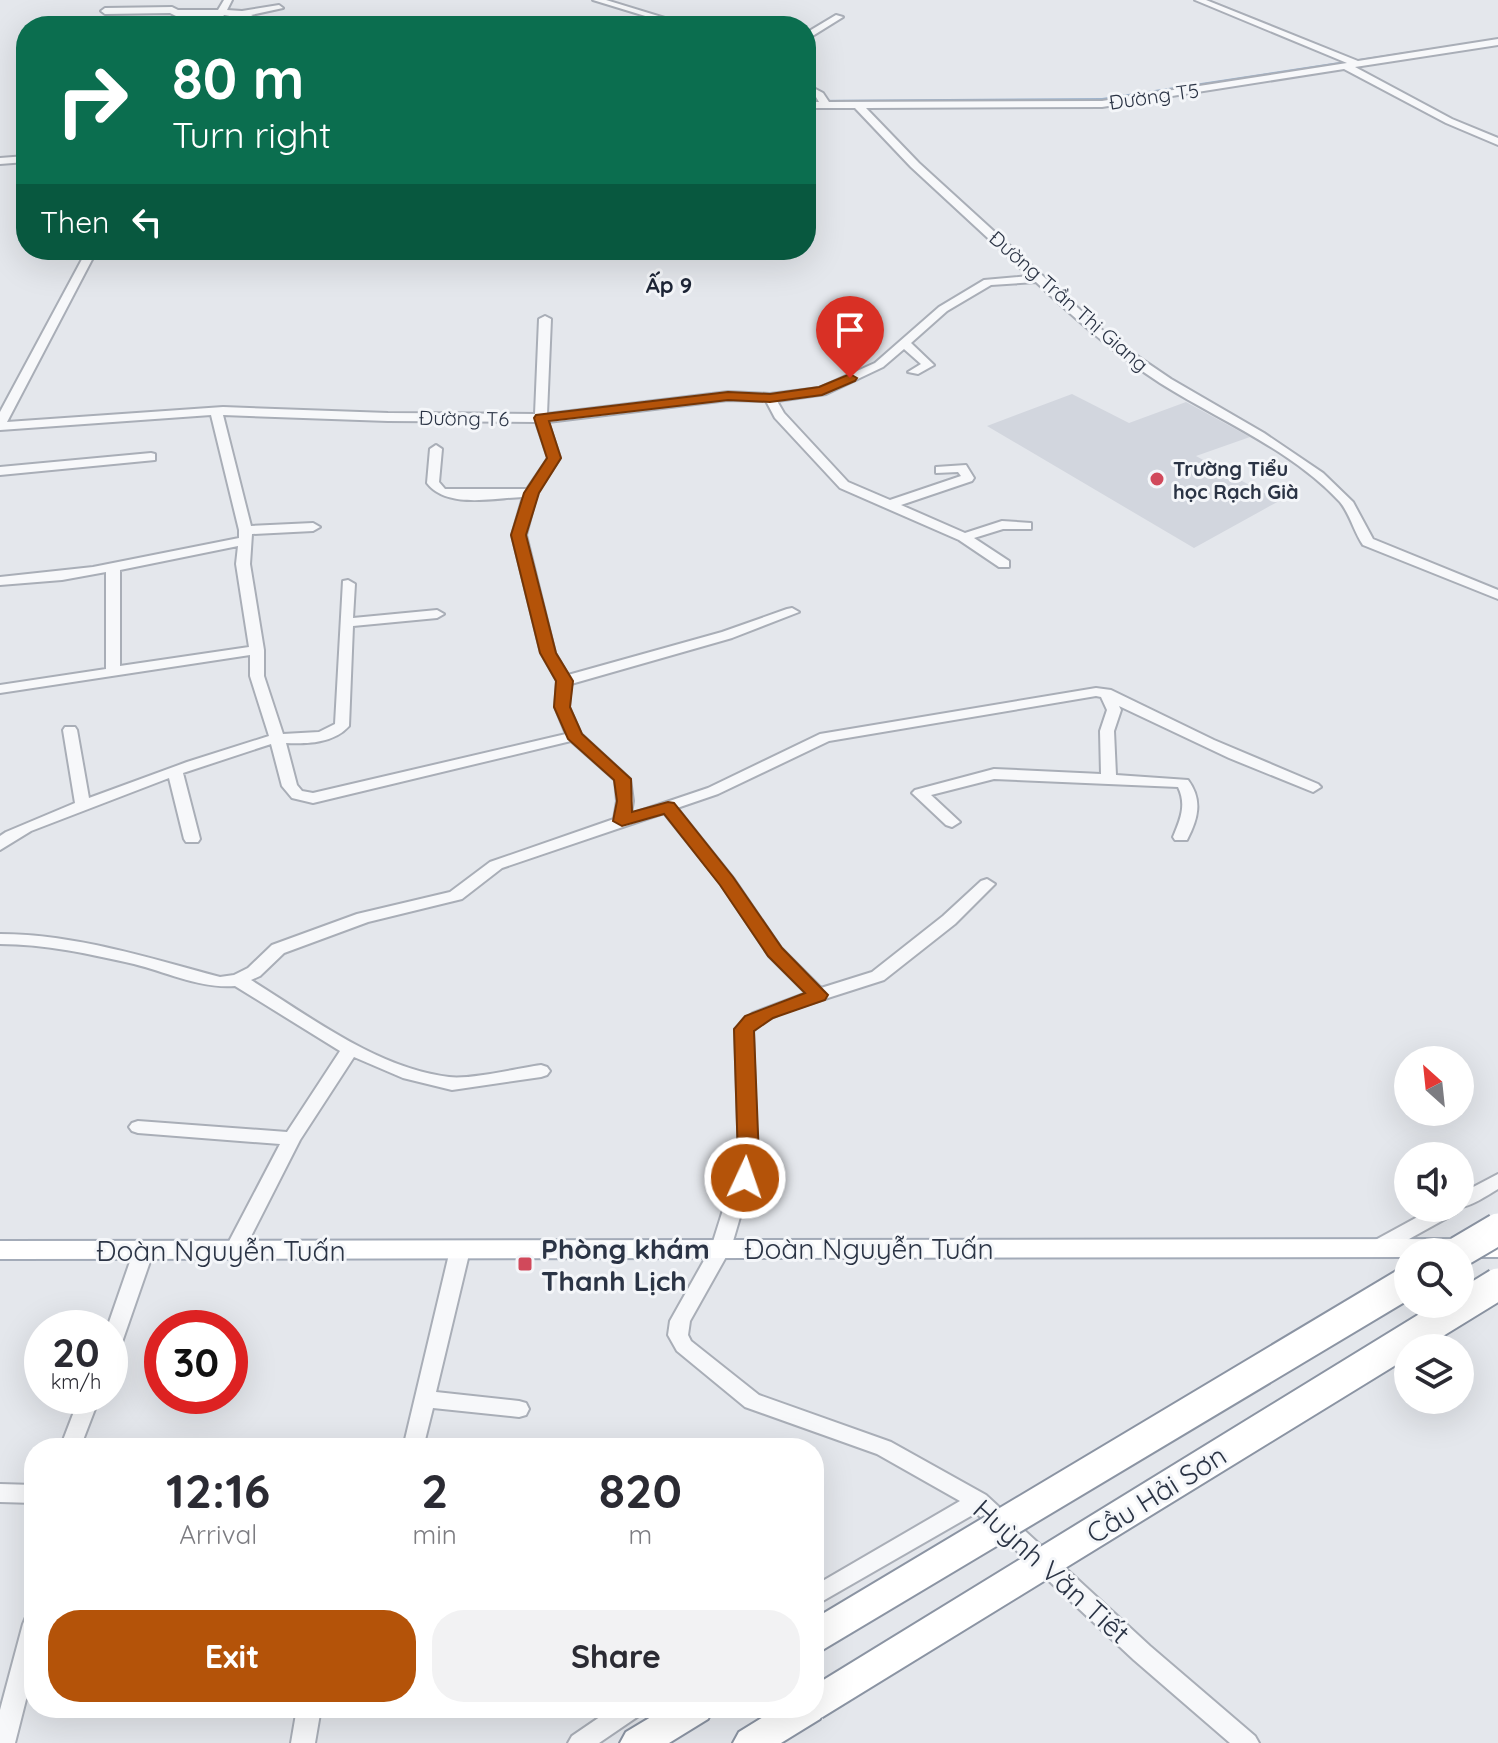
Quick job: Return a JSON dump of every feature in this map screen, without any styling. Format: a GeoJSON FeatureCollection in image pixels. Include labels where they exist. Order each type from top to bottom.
{"type":"FeatureCollection","features":[{"type":"Feature","properties":{"kind":"highway"},"geometry":{"type":"LineString","coordinates":[[1474,1243],[1498,1229]]}},
{"type":"Feature","properties":{"kind":"highway","name":"Cầu Hải Sơn"},"geometry":{"type":"LineString","coordinates":[[824,1698],[1498,1284]]}},
{"type":"Feature","properties":{"kind":"highway","name":"Cầu Hải Sơn"},"geometry":{"type":"LineString","coordinates":[[824,1631],[1394,1290]]}},
{"type":"Feature","properties":{"kind":"highway"},"geometry":{"type":"LineString","coordinates":[[638,1743],[679,1718]]}},
{"type":"Feature","properties":{"kind":"highway"},"geometry":{"type":"LineString","coordinates":[[751,1743],[792,1718]]}},
{"type":"Feature","properties":{"kind":"main road","name":"Đoàn Nguyễn Tuấn"},"geometry":{"type":"LineString","coordinates":[[0,1250],[1498,1248]]}},
{"type":"Feature","properties":{"kind":"street"},"geometry":{"type":"LineString","coordinates":[[219,16],[228,0]]}},
{"type":"Feature","properties":{"kind":"street"},"geometry":{"type":"LineString","coordinates":[[597,0],[652,16]]}},
{"type":"Feature","properties":{"kind":"street"},"geometry":{"type":"LineString","coordinates":[[1199,0],[1351,63],[1449,121],[1498,142]]}},
{"type":"Feature","properties":{"kind":"street"},"geometry":{"type":"LineString","coordinates":[[105,11],[172,10],[176,13],[242,14],[279,8]]}},
{"type":"Feature","properties":{"kind":"street"},"geometry":{"type":"LineString","coordinates":[[242,14],[246,16]]}},
{"type":"Feature","properties":{"kind":"street"},"geometry":{"type":"LineString","coordinates":[[816,31],[839,17]]}},
{"type":"Feature","properties":{"kind":"street","name":"Đường T5"},"geometry":{"type":"LineString","coordinates":[[816,103],[1102,104],[1498,42]]}},
{"type":"Feature","properties":{"kind":"street"},"geometry":{"type":"LineString","coordinates":[[816,95],[825,102]]}},
{"type":"Feature","properties":{"kind":"street","name":"Đường Trần Thị Giang"},"geometry":{"type":"LineString","coordinates":[[856,104],[1036,279],[1152,374],[1310,467],[1348,503],[1360,532],[1368,542],[1498,595]]}},
{"type":"Feature","properties":{"kind":"street"},"geometry":{"type":"LineString","coordinates":[[0,425],[87,260]]}},
{"type":"Feature","properties":{"kind":"street","name":"Đường T6"},"geometry":{"type":"LineString","coordinates":[[0,425],[217,412],[541,418],[728,396],[770,398],[822,391],[879,365],[943,309],[988,282],[1036,279]]}},
{"type":"Feature","properties":{"kind":"street"},"geometry":{"type":"LineString","coordinates":[[545,319],[541,418],[554,458],[531,493],[519,535],[548,653],[564,681],[562,707],[574,736],[622,779],[625,801],[622,821]]}},
{"type":"Feature","properties":{"kind":"street"},"geometry":{"type":"LineString","coordinates":[[904,342],[928,365],[914,372]]}},
{"type":"Feature","properties":{"kind":"street"},"geometry":{"type":"LineString","coordinates":[[770,398],[779,415],[837,479],[964,537],[1004,564]]}},
{"type":"Feature","properties":{"kind":"street"},"geometry":{"type":"LineString","coordinates":[[217,412],[246,535],[243,564],[257,650],[257,676],[290,786],[304,798],[574,736]]}},
{"type":"Feature","properties":{"kind":"street"},"geometry":{"type":"LineString","coordinates":[[436,449],[433,483],[441,492],[454,495],[531,493]]}},
{"type":"Feature","properties":{"kind":"street"},"geometry":{"type":"LineString","coordinates":[[0,471],[151,457]]}},
{"type":"Feature","properties":{"kind":"street"},"geometry":{"type":"LineString","coordinates":[[891,504],[968,478],[962,468],[940,470]]}},
{"type":"Feature","properties":{"kind":"street"},"geometry":{"type":"LineString","coordinates":[[964,537],[1002,525],[1026,526]]}},
{"type":"Feature","properties":{"kind":"street"},"geometry":{"type":"LineString","coordinates":[[0,581],[113,569],[246,535],[313,527]]}},
{"type":"Feature","properties":{"kind":"street"},"geometry":{"type":"LineString","coordinates":[[113,569],[113,673]]}},
{"type":"Feature","properties":{"kind":"street"},"geometry":{"type":"LineString","coordinates":[[0,845],[13,835],[83,805],[175,771],[277,738],[335,734],[342,726],[348,584]]}},
{"type":"Feature","properties":{"kind":"street"},"geometry":{"type":"LineString","coordinates":[[564,681],[714,639],[792,612]]}},
{"type":"Feature","properties":{"kind":"street"},"geometry":{"type":"LineString","coordinates":[[346,623],[437,614]]}},
{"type":"Feature","properties":{"kind":"street"},"geometry":{"type":"LineString","coordinates":[[0,689],[257,650]]}},
{"type":"Feature","properties":{"kind":"street"},"geometry":{"type":"LineString","coordinates":[[1106,693],[1114,710],[1107,731],[1109,779]]}},
{"type":"Feature","properties":{"kind":"street"},"geometry":{"type":"LineString","coordinates":[[0,939],[30,939],[134,959],[220,982],[238,980],[254,972],[278,949],[363,918],[456,896],[496,865],[713,791],[825,737],[1106,693],[1202,738],[1240,761],[1313,787]]}},
{"type":"Feature","properties":{"kind":"street"},"geometry":{"type":"LineString","coordinates":[[70,730],[75,775],[83,805]]}},
{"type":"Feature","properties":{"kind":"street"},"geometry":{"type":"LineString","coordinates":[[175,771],[192,839]]}},
{"type":"Feature","properties":{"kind":"street"},"geometry":{"type":"LineString","coordinates":[[952,822],[920,793],[994,774],[1183,783],[1190,791],[1192,804],[1181,837]]}},
{"type":"Feature","properties":{"kind":"street"},"geometry":{"type":"LineString","coordinates":[[668,807],[727,881],[775,952],[818,995],[878,976],[949,920],[987,884]]}},
{"type":"Feature","properties":{"kind":"street"},"geometry":{"type":"LineString","coordinates":[[238,980],[350,1049],[409,1074],[452,1084],[541,1071]]}},
{"type":"Feature","properties":{"kind":"street","name":"Huỳnh Văn Tiết"},"geometry":{"type":"LineString","coordinates":[[818,995],[766,1014],[744,1029],[748,1159],[721,1248],[680,1321],[678,1335],[692,1354],[752,1401],[884,1448],[978,1501],[1142,1653],[1247,1743]]}},
{"type":"Feature","properties":{"kind":"street"},"geometry":{"type":"LineString","coordinates":[[234,1251],[292,1139],[350,1049]]}},
{"type":"Feature","properties":{"kind":"street"},"geometry":{"type":"LineString","coordinates":[[138,1127],[292,1139]]}},
{"type":"Feature","properties":{"kind":"street"},"geometry":{"type":"LineString","coordinates":[[1474,1194],[1498,1181]]}},
{"type":"Feature","properties":{"kind":"street"},"geometry":{"type":"LineString","coordinates":[[1375,1249],[1424,1222]]}},
{"type":"Feature","properties":{"kind":"street"},"geometry":{"type":"LineString","coordinates":[[123,1310],[144,1250]]}},
{"type":"Feature","properties":{"kind":"street"},"geometry":{"type":"LineString","coordinates":[[416,1438],[460,1250]]}},
{"type":"Feature","properties":{"kind":"street"},"geometry":{"type":"LineString","coordinates":[[426,1399],[519,1409]]}},
{"type":"Feature","properties":{"kind":"street"},"geometry":{"type":"LineString","coordinates":[[74,1438],[83,1414]]}},
{"type":"Feature","properties":{"kind":"street"},"geometry":{"type":"LineString","coordinates":[[0,1493],[24,1494]]}},
{"type":"Feature","properties":{"kind":"street"},"geometry":{"type":"LineString","coordinates":[[824,1591],[978,1501]]}},
{"type":"Feature","properties":{"kind":"street"},"geometry":{"type":"LineString","coordinates":[[3,1743],[24,1662]]}},
{"type":"Feature","properties":{"kind":"street"},"geometry":{"type":"LineString","coordinates":[[303,1743],[307,1718]]}},
{"type":"Feature","properties":{"kind":"street"},"geometry":{"type":"LineString","coordinates":[[580,1743],[617,1718]]}},
{"type":"Feature","properties":{"kind":"shaded area","name":"Trường Tiểu học Rạch Già"},"geometry":{"type":"Polygon","coordinates":[[[1072,394],[1129,423],[1186,402],[1250,437],[1196,456],[1279,501],[1194,548],[987,426],[1072,394]]]}},
{"type":"Feature","properties":{"kind":"water"},"geometry":{"type":"Polygon","coordinates":[[[1498,38],[1101,101],[816,103],[816,100],[1102,98],[1498,38]]]}},
{"type":"Feature","properties":{"kind":"place","name":"Trường Tiểu học Rạch Già"},"geometry":{"type":"Point","coordinates":[1157,479]}},
{"type":"Feature","properties":{"kind":"place","name":"Phòng khám Thanh Lịch"},"geometry":{"type":"Point","coordinates":[525,1264]}},
{"type":"Feature","properties":{"kind":"district","name":"Ấp 9"},"geometry":{"type":"Point","coordinates":[669,285]}},
{"type":"Feature","properties":{"kind":"route"},"geometry":{"type":"LineString","coordinates":[[745,1178],[748,1159],[745,1026],[766,1014],[818,995],[775,952],[727,881],[668,807],[622,821],[625,811],[622,779],[574,736],[562,707],[564,681],[548,653],[519,535],[531,493],[554,458],[541,418],[728,396],[770,398],[822,391],[850,378]]}}]}
